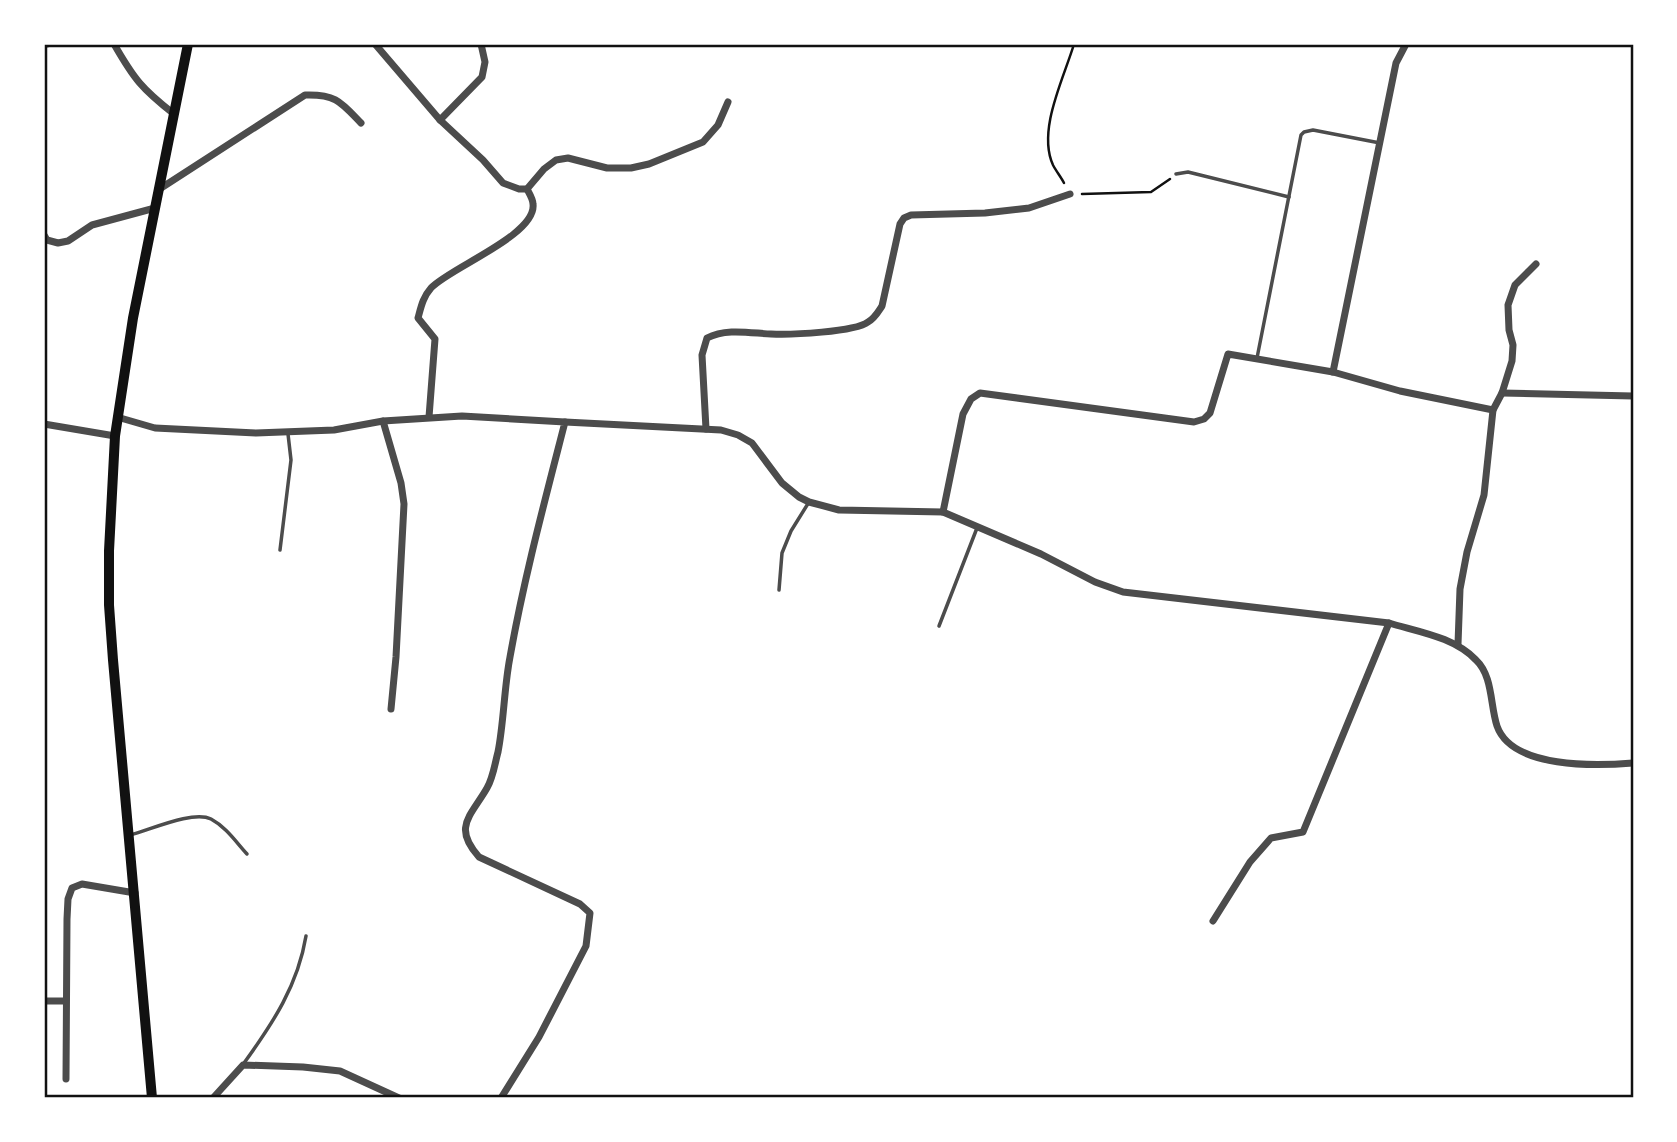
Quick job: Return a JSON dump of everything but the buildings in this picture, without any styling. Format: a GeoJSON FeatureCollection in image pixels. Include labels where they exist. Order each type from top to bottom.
{"type":"FeatureCollection","features":[{"type":"Feature","properties":{"kind":"main road"},"geometry":{"type":"LineString","coordinates":[[152,1098],[109,605],[109,551],[117,417],[133,318],[188,44]]}},
{"type":"Feature","properties":{"kind":"street"},"geometry":{"type":"LineString","coordinates":[[114,44],[132,76],[144,90],[174,114]]}},
{"type":"Feature","properties":{"kind":"street"},"geometry":{"type":"LineString","coordinates":[[375,44],[440,120],[483,160],[503,183],[519,189],[527,189],[544,169],[556,160],[568,158],[607,167],[631,168],[649,164],[703,142],[718,125],[728,102]]}},
{"type":"Feature","properties":{"kind":"street"},"geometry":{"type":"LineString","coordinates":[[440,120],[482,77],[485,62],[481,44]]}},
{"type":"Feature","properties":{"kind":"street"},"geometry":{"type":"LineString","coordinates":[[1333,372],[1396,63],[1406,44]]}},
{"type":"Feature","properties":{"kind":"street"},"geometry":{"type":"LineString","coordinates":[[158,190],[305,95],[324,94],[339,99],[361,123]]}},
{"type":"Feature","properties":{"kind":"street"},"geometry":{"type":"LineString","coordinates":[[429,417],[435,339],[418,318],[423,299],[432,286],[466,267],[524,225],[532,214],[534,204],[527,189]]}},
{"type":"Feature","properties":{"kind":"street"},"geometry":{"type":"LineString","coordinates":[[706,429],[702,355],[707,338],[719,332],[783,335],[852,328],[866,324],[876,316],[882,306],[900,224],[904,218],[911,215],[985,213],[1029,208],[1070,194]]}},
{"type":"Feature","properties":{"kind":"street"},"geometry":{"type":"LineString","coordinates":[[44,235],[47,240],[58,243],[68,241],[92,225],[155,208]]}},
{"type":"Feature","properties":{"kind":"street"},"geometry":{"type":"LineString","coordinates":[[1458,644],[1460,589],[1467,552],[1484,495],[1493,410],[1510,368],[1513,345],[1509,330],[1508,305],[1515,285],[1536,264]]}},
{"type":"Feature","properties":{"kind":"street"},"geometry":{"type":"LineString","coordinates":[[943,512],[963,414],[971,399],[980,393],[1194,422],[1204,419],[1210,413],[1228,354],[1333,372],[1400,391],[1493,410]]}},
{"type":"Feature","properties":{"kind":"street"},"geometry":{"type":"LineString","coordinates":[[1502,393],[1633,396]]}},
{"type":"Feature","properties":{"kind":"street"},"geometry":{"type":"LineString","coordinates":[[117,417],[155,428],[256,433],[334,430],[383,421],[462,416],[721,430],[752,443],[782,483],[809,502],[839,510],[943,512],[1041,554],[1095,582],[1123,592],[1389,623],[1458,644],[1479,662],[1487,679],[1498,728],[1509,745],[1544,759],[1582,765],[1633,763]]}},
{"type":"Feature","properties":{"kind":"street"},"geometry":{"type":"LineString","coordinates":[[383,421],[401,483],[404,504],[391,709]]}},
{"type":"Feature","properties":{"kind":"street"},"geometry":{"type":"LineString","coordinates":[[501,1098],[539,1037],[586,946],[590,928],[590,913],[580,904],[479,857],[464,832],[466,820],[489,785],[495,762],[509,658],[565,422]]}},
{"type":"Feature","properties":{"kind":"street"},"geometry":{"type":"LineString","coordinates":[[44,425],[115,436]]}},
{"type":"Feature","properties":{"kind":"street"},"geometry":{"type":"LineString","coordinates":[[1213,922],[1250,862],[1271,838],[1303,832],[1389,623]]}},
{"type":"Feature","properties":{"kind":"street"},"geometry":{"type":"LineString","coordinates":[[65,1079],[67,919],[68,899],[72,888],[82,884],[135,893]]}},
{"type":"Feature","properties":{"kind":"street"},"geometry":{"type":"LineString","coordinates":[[44,1000],[65,1002]]}},
{"type":"Feature","properties":{"kind":"street"},"geometry":{"type":"LineString","coordinates":[[213,1098],[243,1065],[340,1070],[399,1098]]}},
{"type":"Feature","properties":{"kind":"lane"},"geometry":{"type":"LineString","coordinates":[[1257,359],[1299,139],[1304,132],[1313,130],[1380,143]]}},
{"type":"Feature","properties":{"kind":"lane"},"geometry":{"type":"LineString","coordinates":[[1176,174],[1188,172],[1289,197]]}},
{"type":"Feature","properties":{"kind":"lane"},"geometry":{"type":"LineString","coordinates":[[280,550],[291,460],[288,432]]}},
{"type":"Feature","properties":{"kind":"lane"},"geometry":{"type":"LineString","coordinates":[[779,590],[782,553],[791,531],[809,502]]}},
{"type":"Feature","properties":{"kind":"lane"},"geometry":{"type":"LineString","coordinates":[[939,626],[977,528]]}},
{"type":"Feature","properties":{"kind":"lane"},"geometry":{"type":"LineString","coordinates":[[129,836],[196,816],[209,818],[219,825],[247,854]]}},
{"type":"Feature","properties":{"kind":"lane"},"geometry":{"type":"LineString","coordinates":[[243,1065],[270,1028],[287,998],[302,961],[306,936]]}},
{"type":"Feature","properties":{"kind":"path"},"geometry":{"type":"LineString","coordinates":[[1074,44],[1052,111],[1048,141],[1052,163],[1070,194],[1151,192],[1176,174]]}}]}
